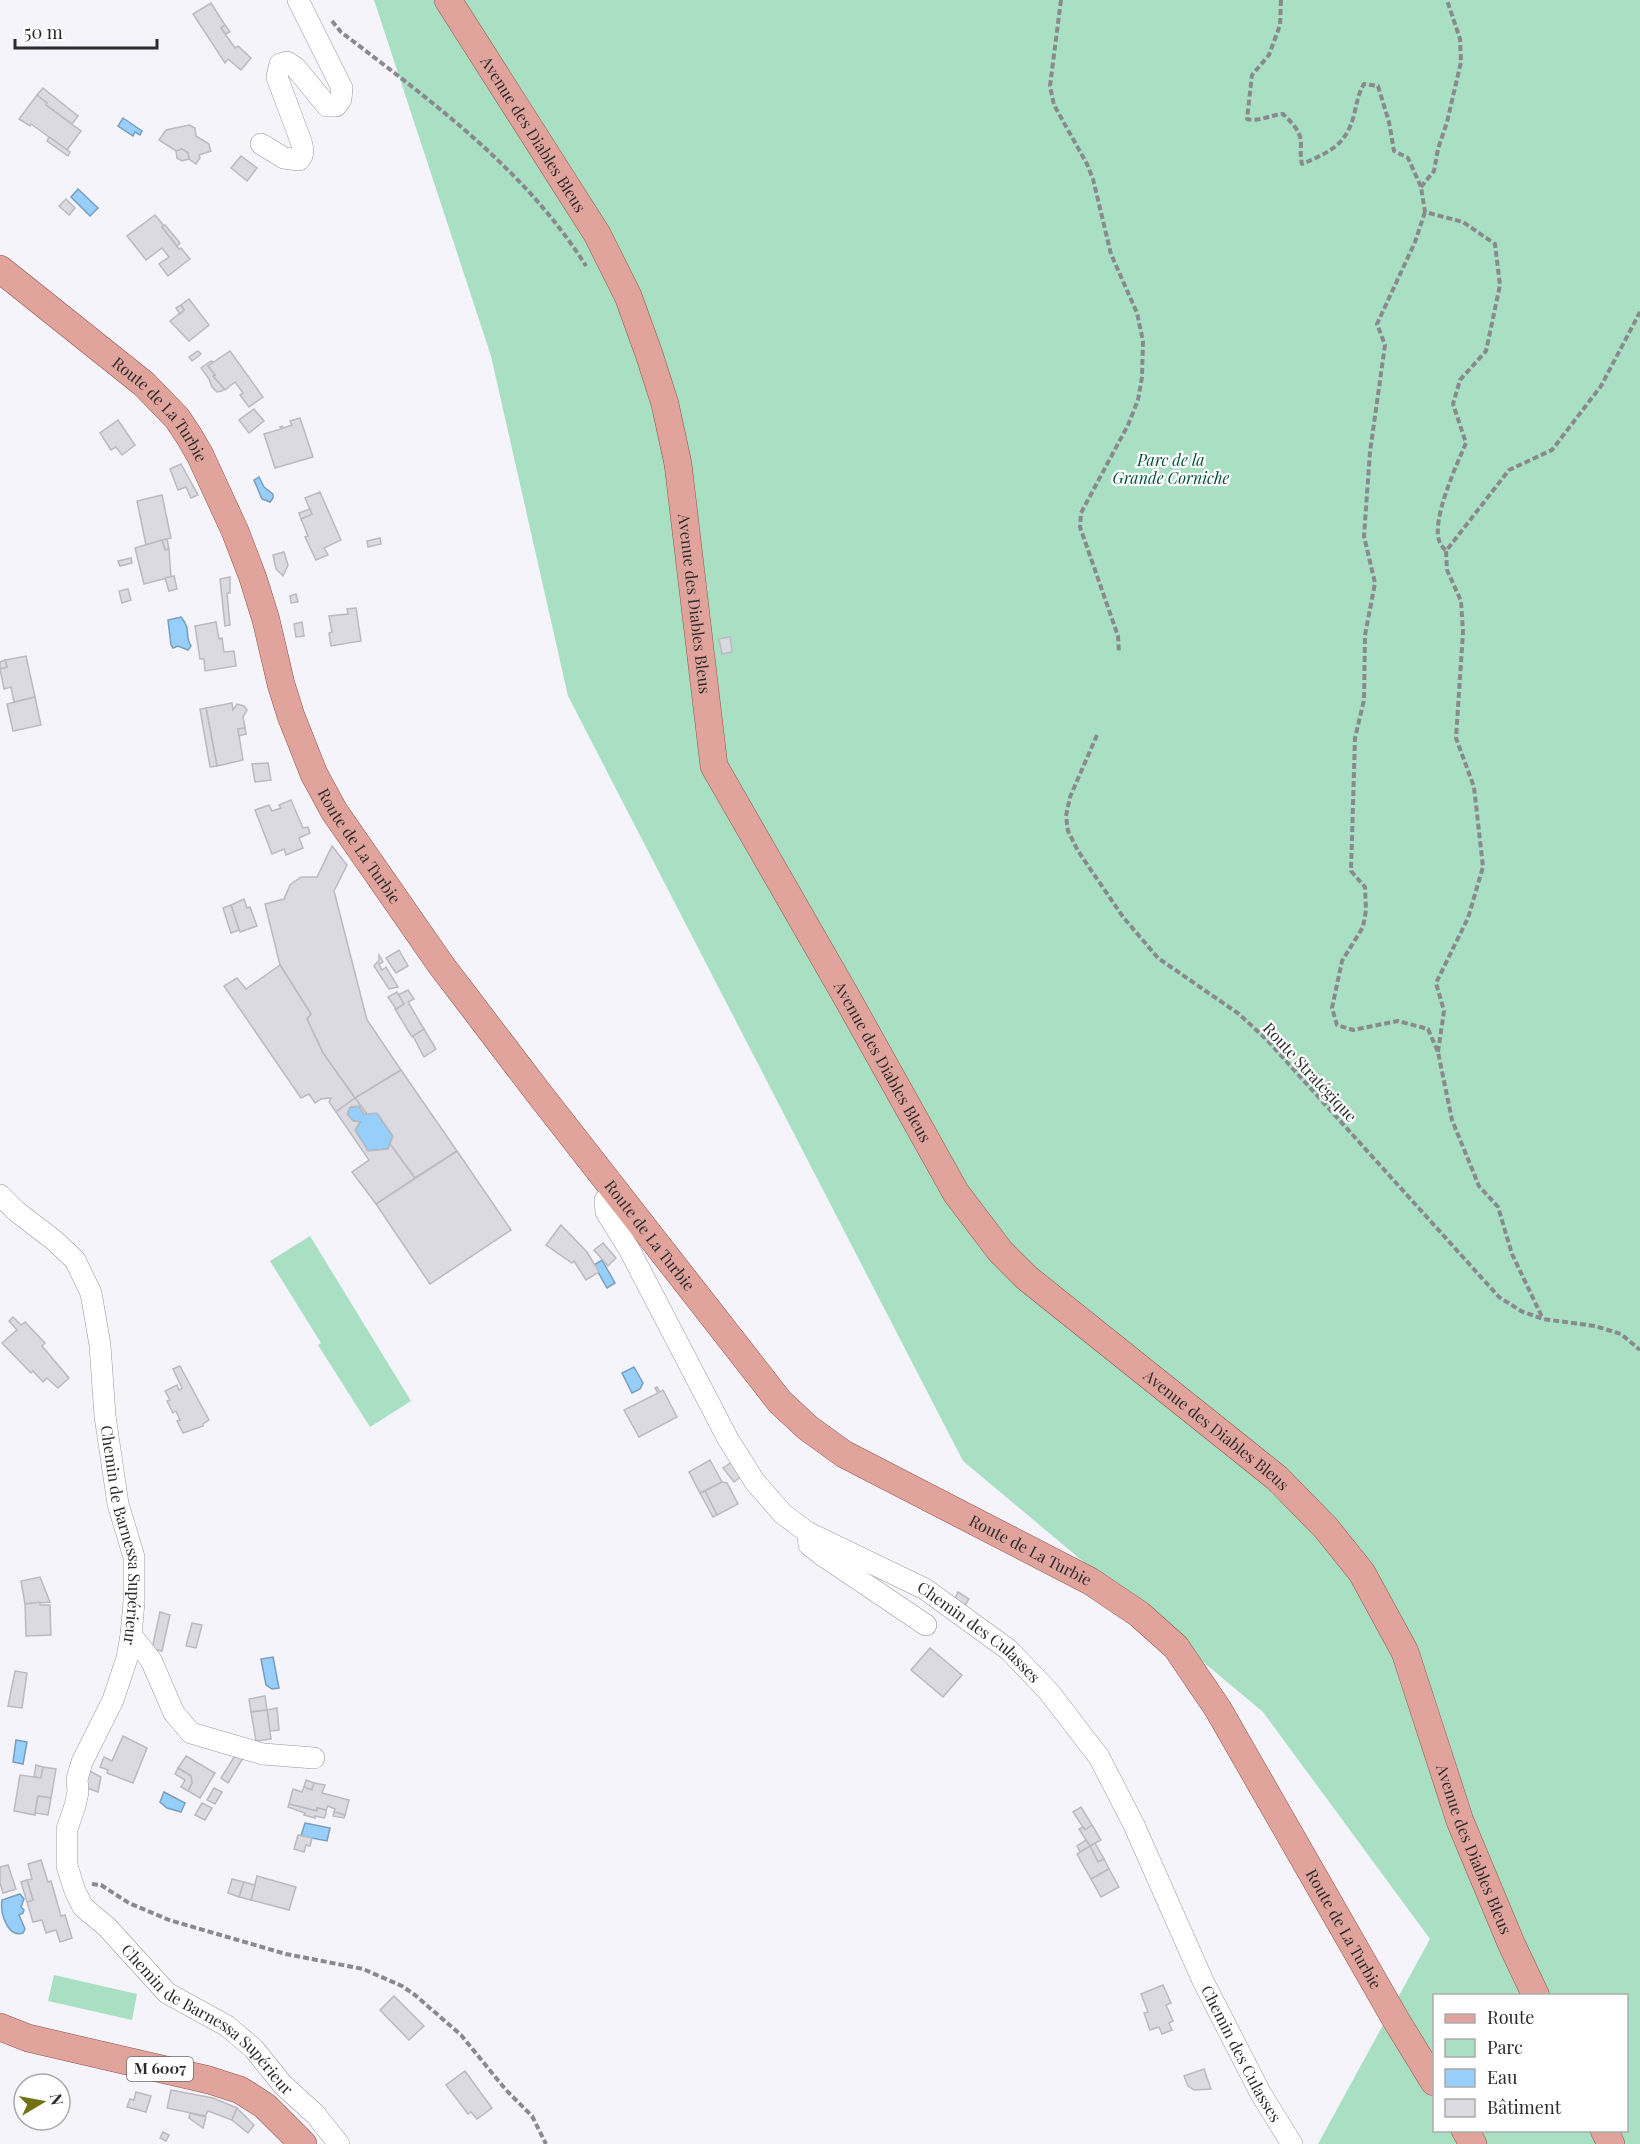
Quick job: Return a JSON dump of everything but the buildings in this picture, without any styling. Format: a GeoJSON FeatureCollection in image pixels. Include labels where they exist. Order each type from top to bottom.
{"type":"FeatureCollection","features":[{"type":"Feature","properties":{"kind":"main road","name":"Avenue des Diables Bleus"},"geometry":{"type":"LineString","coordinates":[[448,0],[597,234],[628,296],[650,354],[665,404],[678,464],[714,766],[956,1193],[1000,1251],[1027,1278],[1276,1478],[1326,1528],[1362,1572],[1405,1652],[1460,1821],[1511,1943],[1536,1994]]}},
{"type":"Feature","properties":{"kind":"main road","name":"Route de La Turbie"},"geometry":{"type":"LineString","coordinates":[[0,269],[144,384],[177,418],[189,436],[228,516],[249,568],[266,620],[291,716],[314,774],[334,811],[441,965],[780,1402],[808,1428],[844,1454],[1090,1581],[1139,1614],[1176,1647],[1218,1709],[1433,2080]]}},
{"type":"Feature","properties":{"kind":"main road","name":"M 6007"},"geometry":{"type":"LineString","coordinates":[[0,2027],[28,2038],[209,2080],[240,2090],[265,2106],[303,2144]]}},
{"type":"Feature","properties":{"kind":"street"},"geometry":{"type":"LineString","coordinates":[[261,144],[284,158],[299,160],[302,157],[303,149],[300,139],[277,77],[280,64],[287,62],[296,68],[327,106],[336,106],[341,99],[342,88],[298,0]]}},
{"type":"Feature","properties":{"kind":"street","name":"Chemin des Culasses"},"geometry":{"type":"LineString","coordinates":[[615,1189],[605,1200],[606,1212],[629,1249],[728,1439],[755,1482],[783,1514],[807,1532],[925,1588],[1009,1650],[1049,1692],[1099,1757],[1134,1825],[1203,1981],[1261,2094],[1292,2144]]}},
{"type":"Feature","properties":{"kind":"street","name":"Chemin de Barnessa Supérieur"},"geometry":{"type":"LineString","coordinates":[[0,1195],[75,1260],[91,1293],[100,1345],[105,1416],[118,1504],[134,1557],[131,1635],[127,1658],[113,1700],[82,1762],[77,1779],[78,1792],[67,1829],[67,1866],[75,1891],[83,1907],[107,1927],[167,1993],[226,2026],[254,2049],[283,2085],[315,2114],[339,2144]]}},
{"type":"Feature","properties":{"kind":"street"},"geometry":{"type":"LineString","coordinates":[[807,1532],[809,1545],[926,1625]]}},
{"type":"Feature","properties":{"kind":"street"},"geometry":{"type":"LineString","coordinates":[[131,1635],[151,1660],[174,1713],[191,1733],[263,1754],[314,1758]]}},
{"type":"Feature","properties":{"kind":"path"},"geometry":{"type":"LineString","coordinates":[[1061,0],[1050,86],[1054,105],[1093,179],[1111,254],[1137,313],[1143,340],[1142,377],[1138,400],[1128,425],[1081,513],[1080,528],[1118,636],[1119,653]]}},
{"type":"Feature","properties":{"kind":"path"},"geometry":{"type":"LineString","coordinates":[[1281,0],[1280,25],[1269,55],[1252,75],[1247,118],[1256,121],[1270,115],[1283,114],[1294,124],[1302,139],[1302,164],[1341,144],[1364,84],[1378,86],[1389,122],[1394,151],[1408,158],[1421,187],[1425,212],[1415,242],[1377,324],[1385,345],[1370,452],[1364,536],[1375,583],[1365,635],[1364,700],[1355,738],[1352,811],[1351,871],[1365,887],[1366,910],[1363,927],[1342,961],[1332,1008],[1336,1024],[1353,1030],[1398,1021],[1428,1029],[1438,1053],[1452,1120],[1479,1186],[1498,1207],[1512,1254],[1543,1319]]}},
{"type":"Feature","properties":{"kind":"path"},"geometry":{"type":"LineString","coordinates":[[1421,187],[1434,171],[1461,62],[1460,39],[1447,0]]}},
{"type":"Feature","properties":{"kind":"path"},"geometry":{"type":"LineString","coordinates":[[327,14],[341,32],[482,143],[519,180],[567,236],[591,275]]}},
{"type":"Feature","properties":{"kind":"path"},"geometry":{"type":"LineString","coordinates":[[1425,212],[1463,222],[1495,244],[1500,285],[1486,351],[1460,380],[1453,404],[1466,443],[1448,485],[1437,531],[1440,544],[1446,551],[1447,570],[1461,601],[1456,738],[1474,787],[1482,867],[1468,918],[1436,983],[1444,1011],[1438,1053]]}},
{"type":"Feature","properties":{"kind":"path"},"geometry":{"type":"LineString","coordinates":[[1446,551],[1509,470],[1552,450],[1602,386],[1640,312]]}},
{"type":"Feature","properties":{"kind":"path","name":"Route Stratégique"},"geometry":{"type":"LineString","coordinates":[[1096,735],[1070,797],[1066,816],[1068,831],[1078,850],[1123,917],[1158,958],[1239,1014],[1267,1040],[1499,1298],[1521,1311],[1543,1319],[1595,1326],[1621,1334],[1640,1350]]}},
{"type":"Feature","properties":{"kind":"path"},"geometry":{"type":"LineString","coordinates":[[75,1891],[86,1884],[100,1884],[129,1903],[169,1920],[286,1954],[363,1969],[402,1986],[461,2035],[506,2090],[532,2116],[546,2144]]}},
{"type":"Feature","properties":{"kind":"green space","name":"Parc de la Grande Corniche"},"geometry":{"type":"Polygon","coordinates":[[[374,0],[1640,0],[1640,2144],[1318,2144],[1430,1939],[1263,1712],[963,1461],[568,696],[491,356],[374,0]]]}},
{"type":"Feature","properties":{"kind":"green space"},"geometry":{"type":"Polygon","coordinates":[[[310,1236],[411,1401],[370,1427],[318,1345],[321,1343],[270,1261],[310,1236]]]}},
{"type":"Feature","properties":{"kind":"green space"},"geometry":{"type":"Polygon","coordinates":[[[54,1975],[137,1994],[132,2020],[48,2001],[54,1975]]]}},
{"type":"Feature","properties":{"kind":"water"},"geometry":{"type":"Polygon","coordinates":[[[123,118],[142,131],[140,135],[135,132],[133,136],[118,126],[123,118]]]}},
{"type":"Feature","properties":{"kind":"water"},"geometry":{"type":"Polygon","coordinates":[[[78,189],[98,208],[90,216],[71,197],[78,189]]]}},
{"type":"Feature","properties":{"kind":"water"},"geometry":{"type":"Polygon","coordinates":[[[259,477],[264,487],[273,494],[270,502],[262,499],[254,480],[259,477]]]}},
{"type":"Feature","properties":{"kind":"water"},"geometry":{"type":"Polygon","coordinates":[[[181,617],[186,625],[191,646],[188,650],[178,646],[173,648],[171,645],[168,620],[181,617]]]}},
{"type":"Feature","properties":{"kind":"water"},"geometry":{"type":"Polygon","coordinates":[[[359,1106],[364,1114],[377,1113],[393,1136],[388,1149],[368,1151],[355,1130],[360,1122],[353,1121],[347,1114],[350,1107],[359,1106]]]}},
{"type":"Feature","properties":{"kind":"water"},"geometry":{"type":"Polygon","coordinates":[[[602,1260],[615,1283],[607,1288],[594,1265],[602,1260]]]}},
{"type":"Feature","properties":{"kind":"water"},"geometry":{"type":"Polygon","coordinates":[[[634,1367],[643,1383],[640,1389],[632,1393],[622,1373],[634,1367]]]}},
{"type":"Feature","properties":{"kind":"water"},"geometry":{"type":"Polygon","coordinates":[[[273,1657],[279,1688],[272,1689],[266,1685],[261,1659],[273,1657]]]}},
{"type":"Feature","properties":{"kind":"water"},"geometry":{"type":"Polygon","coordinates":[[[16,1740],[27,1742],[23,1764],[13,1762],[16,1740]]]}},
{"type":"Feature","properties":{"kind":"water"},"geometry":{"type":"Polygon","coordinates":[[[164,1792],[185,1803],[181,1812],[167,1808],[160,1802],[164,1792]]]}},
{"type":"Feature","properties":{"kind":"water"},"geometry":{"type":"Polygon","coordinates":[[[305,1823],[330,1828],[327,1841],[301,1836],[305,1823]]]}},
{"type":"Feature","properties":{"kind":"water"},"geometry":{"type":"Polygon","coordinates":[[[20,1894],[24,1899],[21,1907],[24,1910],[19,1915],[25,1929],[23,1933],[17,1934],[6,1923],[2,1911],[2,1900],[20,1894]]]}}]}
